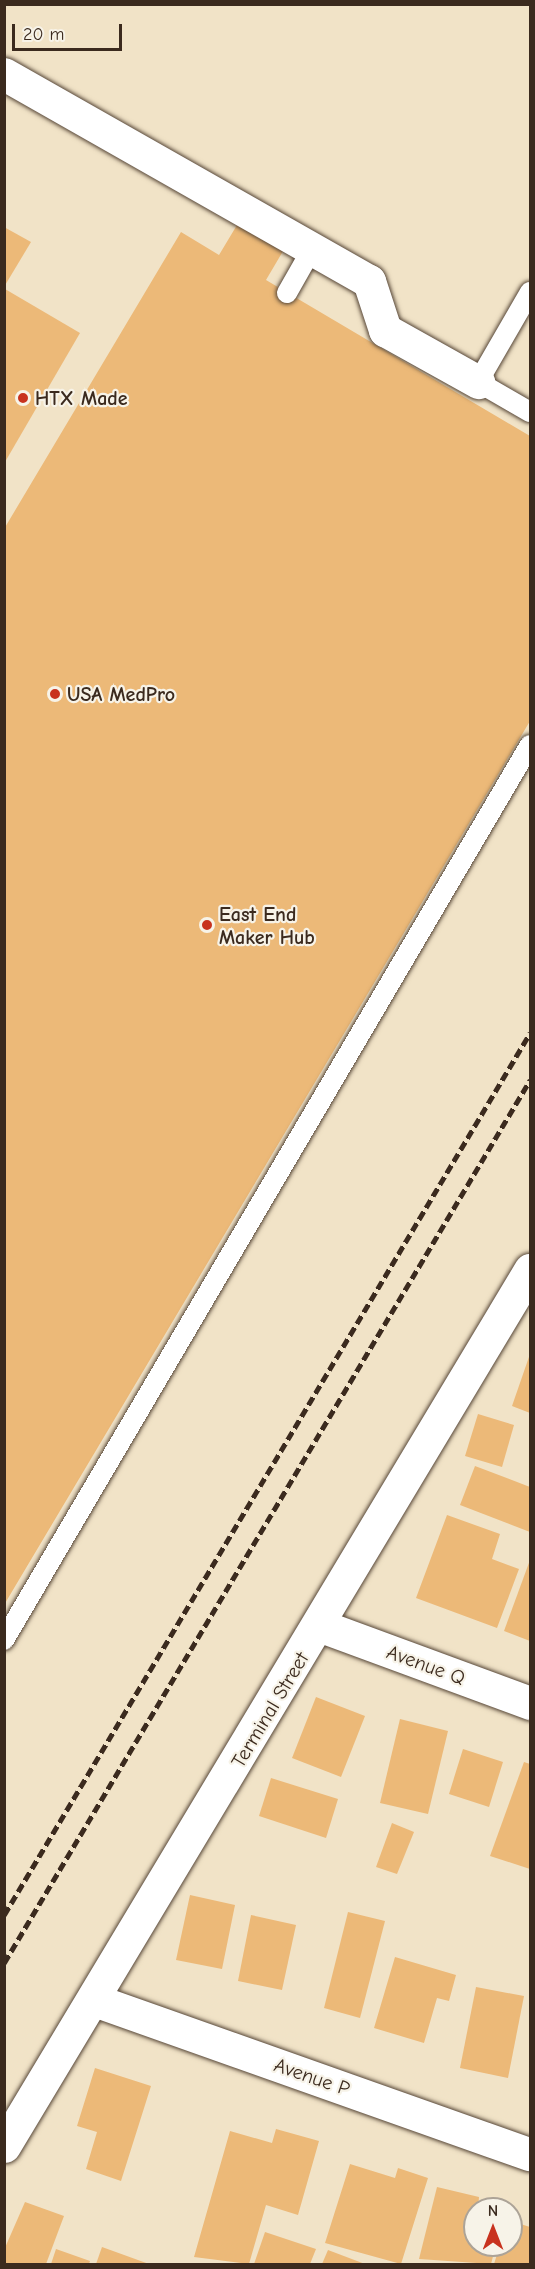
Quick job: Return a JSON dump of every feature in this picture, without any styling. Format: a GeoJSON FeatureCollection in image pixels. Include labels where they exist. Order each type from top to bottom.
{"type":"FeatureCollection","features":[{"type":"Feature","properties":{"kind":"street"},"geometry":{"type":"LineString","coordinates":[[4,74],[369,281],[385,330],[478,382]]}},
{"type":"Feature","properties":{"kind":"street","name":"Terminal Street"},"geometry":{"type":"LineString","coordinates":[[4,2146],[321,1626],[531,1270]]}},
{"type":"Feature","properties":{"kind":"street","name":"Avenue Q"},"geometry":{"type":"LineString","coordinates":[[321,1626],[531,1703]]}},
{"type":"Feature","properties":{"kind":"street","name":"Avenue P"},"geometry":{"type":"LineString","coordinates":[[94,2000],[531,2154]]}},
{"type":"Feature","properties":{"kind":"lane"},"geometry":{"type":"LineString","coordinates":[[287,293],[312,249]]}},
{"type":"Feature","properties":{"kind":"lane"},"geometry":{"type":"LineString","coordinates":[[531,292],[478,382],[531,412]]}},
{"type":"Feature","properties":{"kind":"lane"},"geometry":{"type":"LineString","coordinates":[[4,1640],[531,745]]}},
{"type":"Feature","properties":{"kind":"building","name":"East End Maker Hub"},"geometry":{"type":"Polygon","coordinates":[[[243,215],[289,241],[266,280],[530,436],[530,721],[4,1605],[4,529],[181,232],[219,255],[243,215]]]}},
{"type":"Feature","properties":{"kind":"building"},"geometry":{"type":"Polygon","coordinates":[[[4,227],[31,242],[4,287],[4,227]]]}},
{"type":"Feature","properties":{"kind":"building","name":"HTX Made"},"geometry":{"type":"Polygon","coordinates":[[[5,289],[80,333],[5,462],[5,289]]]}},
{"type":"Feature","properties":{"kind":"building"},"geometry":{"type":"Polygon","coordinates":[[[530,1354],[530,1413],[512,1406],[530,1354]]]}},
{"type":"Feature","properties":{"kind":"building"},"geometry":{"type":"Polygon","coordinates":[[[478,1414],[514,1425],[502,1467],[465,1456],[478,1414]]]}},
{"type":"Feature","properties":{"kind":"building"},"geometry":{"type":"Polygon","coordinates":[[[475,1466],[530,1487],[530,1532],[460,1505],[475,1466]]]}},
{"type":"Feature","properties":{"kind":"building"},"geometry":{"type":"Polygon","coordinates":[[[447,1515],[500,1534],[492,1559],[519,1569],[497,1628],[416,1598],[447,1515]]]}},
{"type":"Feature","properties":{"kind":"building"},"geometry":{"type":"Polygon","coordinates":[[[530,1560],[530,1641],[504,1631],[530,1560]]]}},
{"type":"Feature","properties":{"kind":"building"},"geometry":{"type":"Polygon","coordinates":[[[316,1697],[365,1716],[341,1777],[292,1758],[316,1697]]]}},
{"type":"Feature","properties":{"kind":"building"},"geometry":{"type":"Polygon","coordinates":[[[400,1719],[448,1731],[428,1814],[380,1803],[400,1719]]]}},
{"type":"Feature","properties":{"kind":"building"},"geometry":{"type":"Polygon","coordinates":[[[463,1749],[503,1762],[489,1807],[449,1794],[463,1749]]]}},
{"type":"Feature","properties":{"kind":"building"},"geometry":{"type":"Polygon","coordinates":[[[524,1762],[530,1764],[530,1869],[490,1856],[524,1762]]]}},
{"type":"Feature","properties":{"kind":"building"},"geometry":{"type":"Polygon","coordinates":[[[271,1778],[338,1799],[326,1838],[259,1816],[271,1778]]]}},
{"type":"Feature","properties":{"kind":"building"},"geometry":{"type":"Polygon","coordinates":[[[392,1823],[414,1832],[397,1874],[376,1867],[392,1823]]]}},
{"type":"Feature","properties":{"kind":"building"},"geometry":{"type":"Polygon","coordinates":[[[190,1895],[235,1905],[222,1969],[176,1960],[190,1895]]]}},
{"type":"Feature","properties":{"kind":"building"},"geometry":{"type":"Polygon","coordinates":[[[348,1912],[385,1921],[360,2018],[324,2008],[348,1912]]]}},
{"type":"Feature","properties":{"kind":"building"},"geometry":{"type":"Polygon","coordinates":[[[251,1915],[296,1925],[282,1990],[238,1981],[251,1915]]]}},
{"type":"Feature","properties":{"kind":"building"},"geometry":{"type":"Polygon","coordinates":[[[395,1957],[456,1975],[449,2001],[437,1998],[424,2043],[374,2028],[395,1957]]]}},
{"type":"Feature","properties":{"kind":"building"},"geometry":{"type":"Polygon","coordinates":[[[476,1987],[524,1996],[508,2078],[460,2068],[476,1987]]]}},
{"type":"Feature","properties":{"kind":"building"},"geometry":{"type":"Polygon","coordinates":[[[95,2068],[151,2086],[121,2181],[86,2169],[97,2132],[77,2126],[95,2068]]]}},
{"type":"Feature","properties":{"kind":"building"},"geometry":{"type":"Polygon","coordinates":[[[276,2129],[319,2141],[298,2215],[266,2205],[249,2264],[194,2257],[230,2131],[272,2143],[276,2129]]]}},
{"type":"Feature","properties":{"kind":"building"},"geometry":{"type":"Polygon","coordinates":[[[350,2164],[395,2178],[398,2168],[428,2178],[401,2264],[325,2243],[350,2164]]]}},
{"type":"Feature","properties":{"kind":"building"},"geometry":{"type":"Polygon","coordinates":[[[437,2187],[479,2197],[463,2197],[463,2257],[493,2257],[491,2264],[419,2259],[437,2187]]]}},
{"type":"Feature","properties":{"kind":"building"},"geometry":{"type":"Polygon","coordinates":[[[25,2202],[64,2216],[46,2264],[4,2264],[4,2250],[25,2202]]]}},
{"type":"Feature","properties":{"kind":"building"},"geometry":{"type":"Polygon","coordinates":[[[523,2225],[530,2227],[530,2264],[494,2264],[496,2257],[523,2257],[523,2225]]]}},
{"type":"Feature","properties":{"kind":"building"},"geometry":{"type":"Polygon","coordinates":[[[265,2232],[316,2249],[310,2264],[254,2264],[265,2232]]]}},
{"type":"Feature","properties":{"kind":"building"},"geometry":{"type":"Polygon","coordinates":[[[102,2247],[149,2264],[96,2264],[102,2247]]]}},
{"type":"Feature","properties":{"kind":"building"},"geometry":{"type":"Polygon","coordinates":[[[56,2249],[90,2261],[89,2264],[51,2264],[56,2249]]]}},
{"type":"Feature","properties":{"kind":"building"},"geometry":{"type":"Polygon","coordinates":[[[328,2250],[365,2264],[322,2264],[328,2250]]]}},
{"type":"Feature","properties":{"kind":"railway"},"geometry":{"type":"LineString","coordinates":[[4,1915],[530,1033]]}},
{"type":"Feature","properties":{"kind":"railway"},"geometry":{"type":"LineString","coordinates":[[4,1963],[530,1080]]}},
{"type":"Feature","properties":{"kind":"place","name":"HTX Made"},"geometry":{"type":"Point","coordinates":[23,398]}},
{"type":"Feature","properties":{"kind":"place","name":"USA MedPro"},"geometry":{"type":"Point","coordinates":[55,694]}},
{"type":"Feature","properties":{"kind":"place","name":"East End Maker Hub"},"geometry":{"type":"Point","coordinates":[207,925]}}]}
